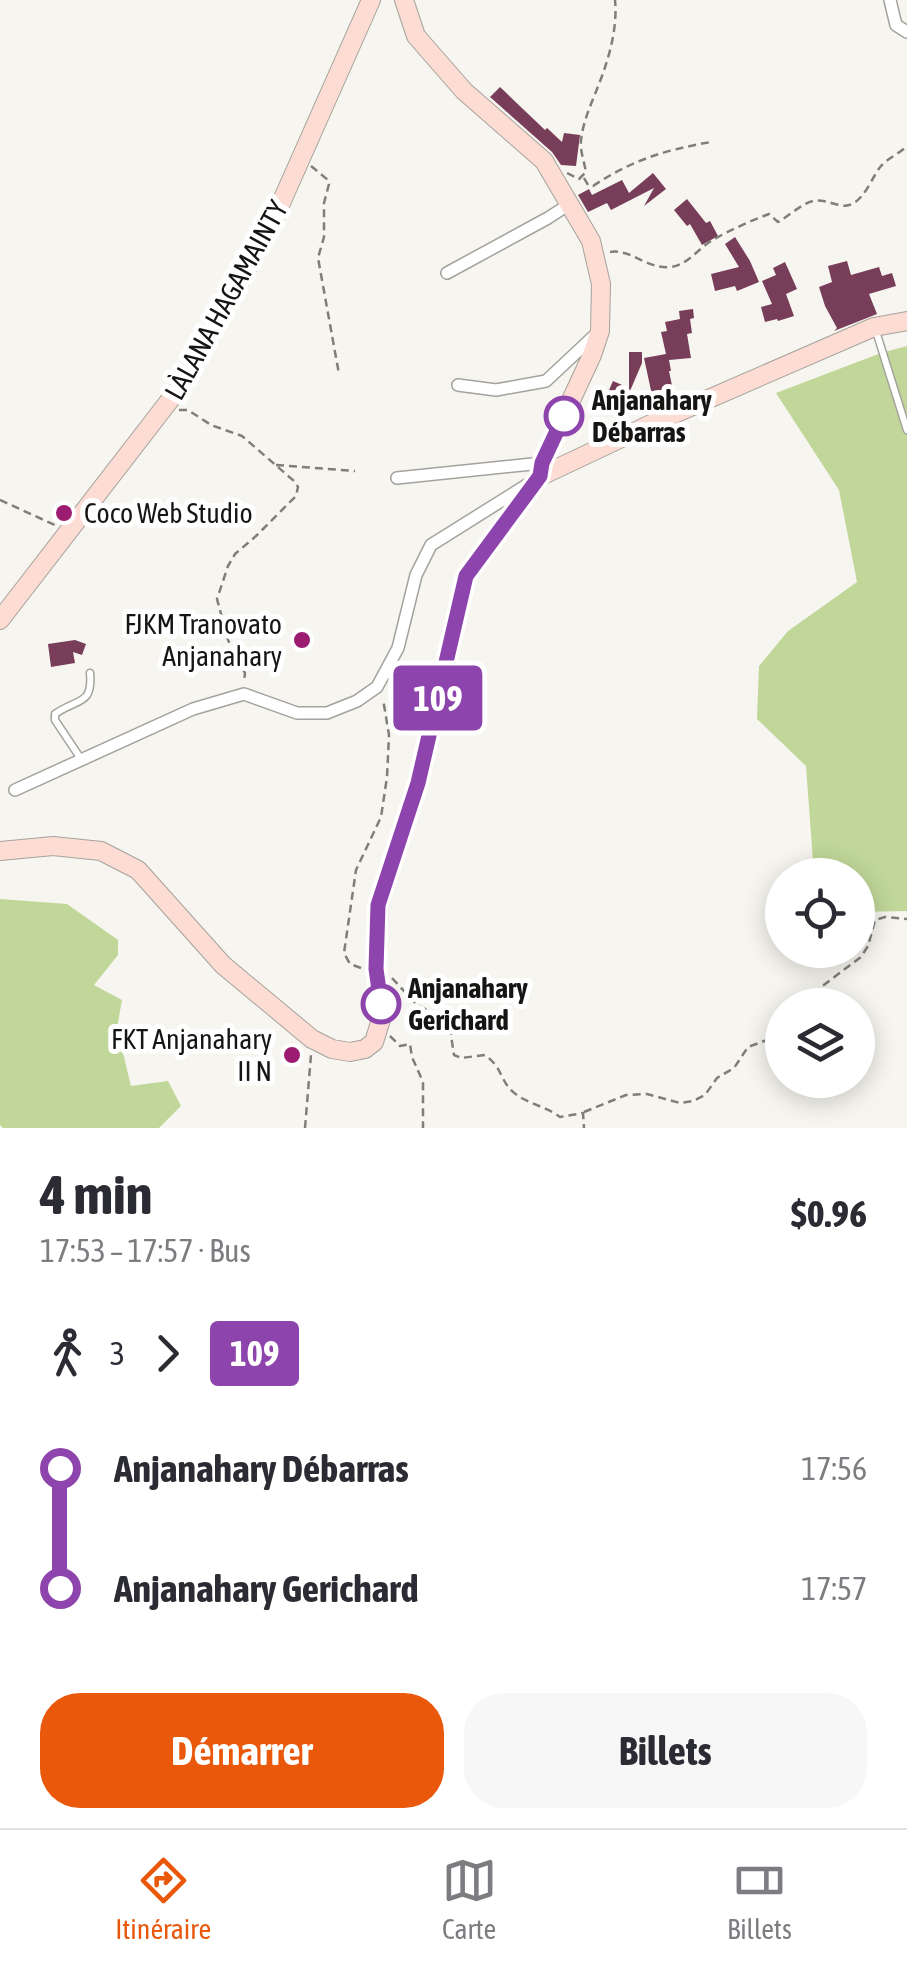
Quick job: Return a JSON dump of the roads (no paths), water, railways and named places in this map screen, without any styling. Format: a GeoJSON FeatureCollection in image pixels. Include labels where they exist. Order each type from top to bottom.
{"type":"FeatureCollection","features":[{"type":"Feature","properties":{"kind":"main road","name":"LÀLANA HAGAMAINTY"},"geometry":{"type":"LineString","coordinates":[[0,620],[184,384],[273,221],[371,3]]}},
{"type":"Feature","properties":{"kind":"main road"},"geometry":{"type":"LineString","coordinates":[[0,852],[53,846],[101,851],[138,870],[223,965],[312,1039],[350,1052],[374,1042],[383,1013],[376,969],[378,905],[418,783],[466,576],[541,469],[600,330],[601,284],[594,253],[570,203],[544,161],[464,91],[416,36],[402,4]]}},
{"type":"Feature","properties":{"kind":"main road"},"geometry":{"type":"LineString","coordinates":[[541,469],[874,327],[907,321]]}},
{"type":"Feature","properties":{"kind":"street"},"geometry":{"type":"LineString","coordinates":[[890,0],[903,27]]}},
{"type":"Feature","properties":{"kind":"street"},"geometry":{"type":"LineString","coordinates":[[447,274],[570,203]]}},
{"type":"Feature","properties":{"kind":"street"},"geometry":{"type":"LineString","coordinates":[[458,385],[496,390],[546,381],[600,330]]}},
{"type":"Feature","properties":{"kind":"street"},"geometry":{"type":"LineString","coordinates":[[398,478],[541,469]]}},
{"type":"Feature","properties":{"kind":"street"},"geometry":{"type":"LineString","coordinates":[[15,790],[193,709],[244,694],[298,713],[327,713],[357,700],[377,687],[398,648],[416,575],[431,545],[541,469]]}},
{"type":"Feature","properties":{"kind":"lane"},"geometry":{"type":"LineString","coordinates":[[874,327],[907,430]]}},
{"type":"Feature","properties":{"kind":"lane"},"geometry":{"type":"LineString","coordinates":[[80,759],[55,714],[87,698],[92,688],[90,672]]}},
{"type":"Feature","properties":{"kind":"place","name":"Anjanahary Débarras"},"geometry":{"type":"Point","coordinates":[564,416]}},
{"type":"Feature","properties":{"kind":"place","name":"Coco Web Studio"},"geometry":{"type":"Point","coordinates":[64,513]}},
{"type":"Feature","properties":{"kind":"place","name":"FJKM Tranovato Anjanahary"},"geometry":{"type":"Point","coordinates":[302,640]}},
{"type":"Feature","properties":{"kind":"place","name":"Anjanahary Gerichard"},"geometry":{"type":"Point","coordinates":[381,1004]}},
{"type":"Feature","properties":{"kind":"place","name":"FKT Anjanahary II N"},"geometry":{"type":"Point","coordinates":[292,1055]}}]}
